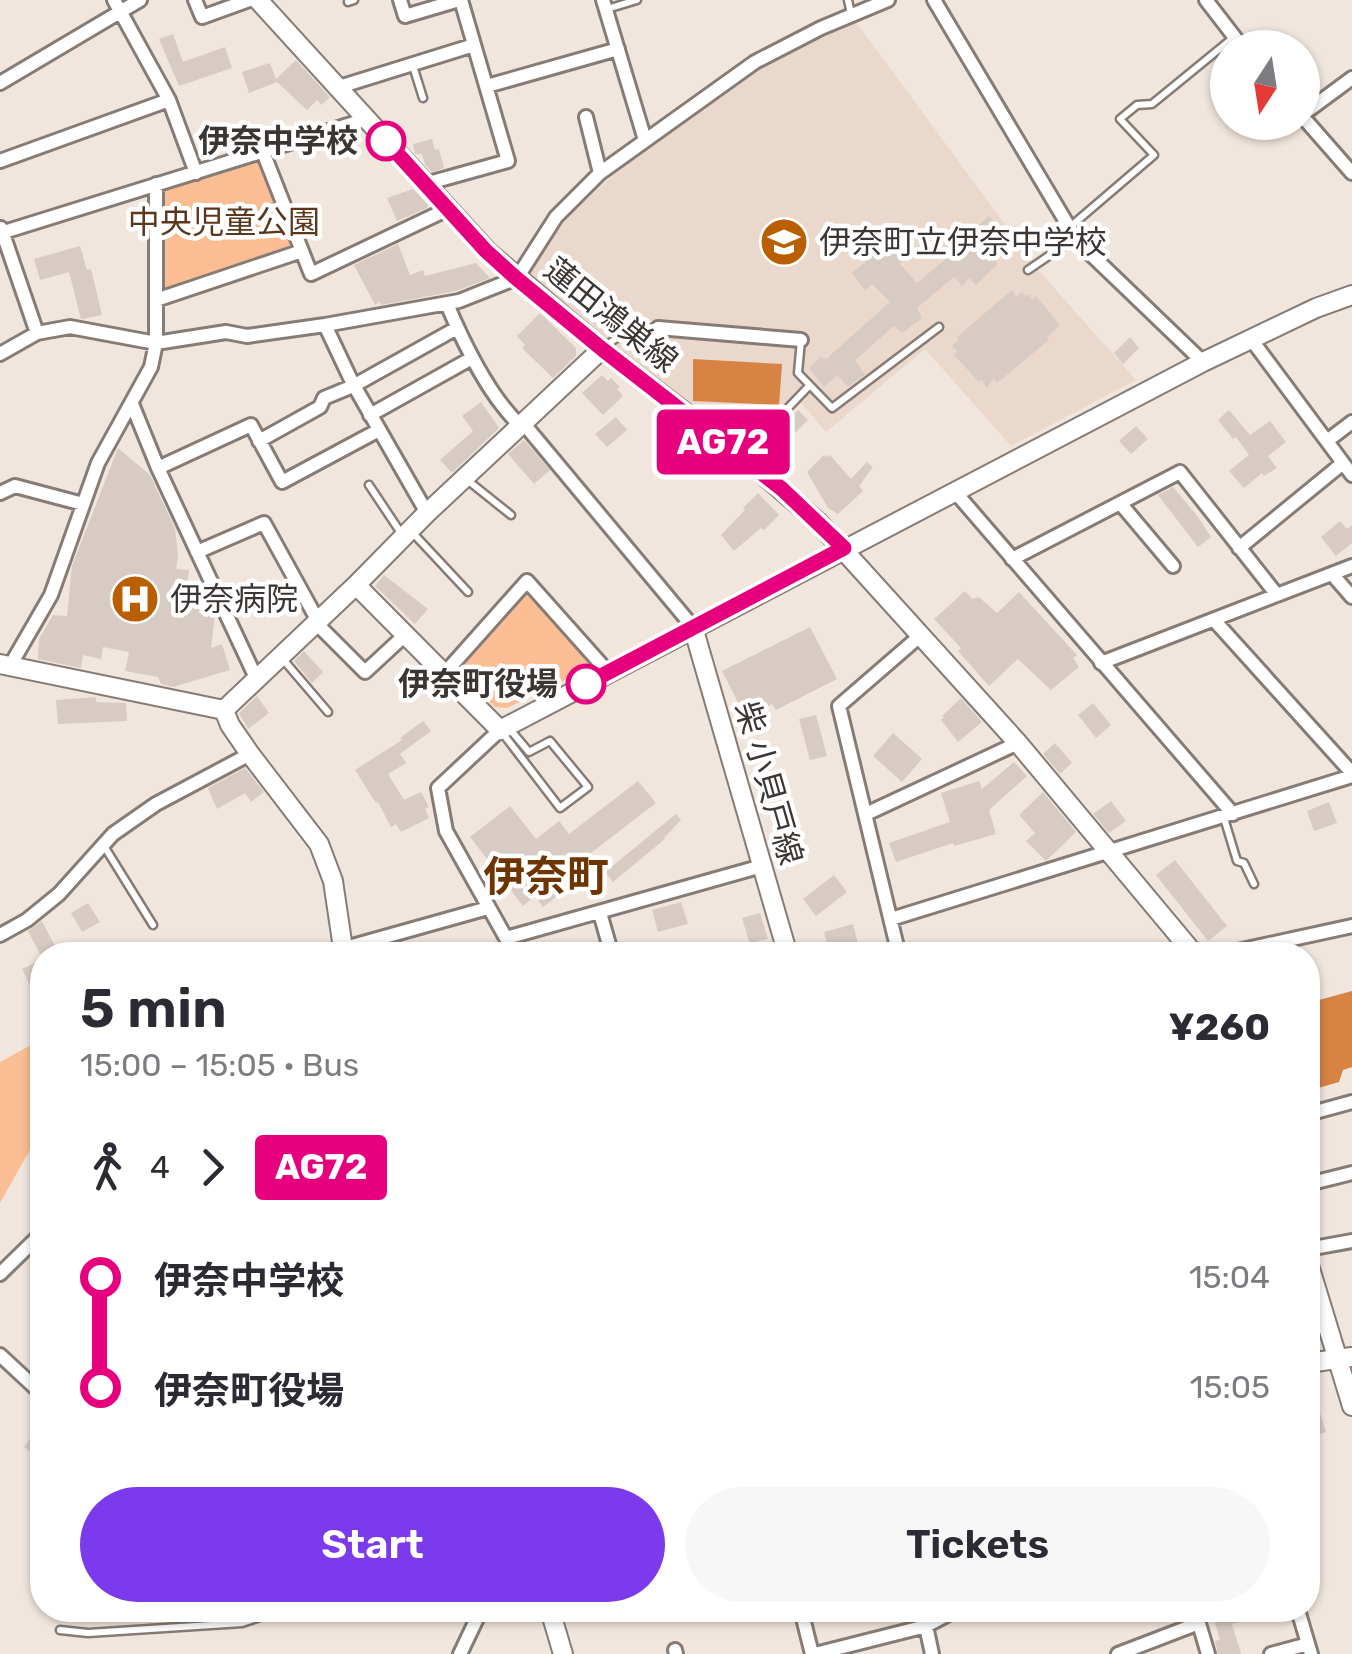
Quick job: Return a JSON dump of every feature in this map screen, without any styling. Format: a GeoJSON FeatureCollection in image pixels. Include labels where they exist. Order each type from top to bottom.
{"type":"FeatureCollection","features":[{"type":"Feature","properties":{"kind":"street"},"geometry":{"type":"LineString","coordinates":[[0,83],[118,6],[140,0]]}},
{"type":"Feature","properties":{"kind":"street"},"geometry":{"type":"LineString","coordinates":[[195,0],[202,16],[249,0]]}},
{"type":"Feature","properties":{"kind":"street","name":"蓮田鴻巣線"},"geometry":{"type":"LineString","coordinates":[[258,0],[486,251],[602,349],[742,456],[844,548],[1018,743],[1184,942]]}},
{"type":"Feature","properties":{"kind":"street"},"geometry":{"type":"LineString","coordinates":[[400,0],[405,16],[460,0],[508,161],[425,184]]}},
{"type":"Feature","properties":{"kind":"street"},"geometry":{"type":"LineString","coordinates":[[0,354],[37,333],[70,327],[156,343],[226,332],[247,336],[325,325],[447,304],[516,278],[556,217],[600,173],[755,62],[888,0]]}},
{"type":"Feature","properties":{"kind":"street"},"geometry":{"type":"LineString","coordinates":[[934,0],[1073,232],[1203,362]]}},
{"type":"Feature","properties":{"kind":"street"},"geometry":{"type":"LineString","coordinates":[[1206,0],[1229,30]]}},
{"type":"Feature","properties":{"kind":"street"},"geometry":{"type":"LineString","coordinates":[[604,5],[646,140]]}},
{"type":"Feature","properties":{"kind":"street"},"geometry":{"type":"LineString","coordinates":[[118,6],[169,100],[196,173]]}},
{"type":"Feature","properties":{"kind":"street"},"geometry":{"type":"LineString","coordinates":[[339,87],[474,46]]}},
{"type":"Feature","properties":{"kind":"street"},"geometry":{"type":"LineString","coordinates":[[486,86],[618,50]]}},
{"type":"Feature","properties":{"kind":"street"},"geometry":{"type":"LineString","coordinates":[[1320,102],[1352,78]]}},
{"type":"Feature","properties":{"kind":"street"},"geometry":{"type":"LineString","coordinates":[[0,161],[169,100]]}},
{"type":"Feature","properties":{"kind":"street"},"geometry":{"type":"LineString","coordinates":[[586,118],[600,173]]}},
{"type":"Feature","properties":{"kind":"street"},"geometry":{"type":"LineString","coordinates":[[37,333],[2,229],[367,119]]}},
{"type":"Feature","properties":{"kind":"street"},"geometry":{"type":"LineString","coordinates":[[1320,137],[1352,173]]}},
{"type":"Feature","properties":{"kind":"street"},"geometry":{"type":"LineString","coordinates":[[263,152],[311,274],[448,208]]}},
{"type":"Feature","properties":{"kind":"street"},"geometry":{"type":"LineString","coordinates":[[156,184],[156,343],[151,367],[98,464],[51,595],[5,665],[224,710]]}},
{"type":"Feature","properties":{"kind":"street"},"geometry":{"type":"LineString","coordinates":[[156,300],[302,251]]}},
{"type":"Feature","properties":{"kind":"street"},"geometry":{"type":"LineString","coordinates":[[507,942],[446,831],[438,788],[504,728],[1203,362],[1352,295]]}},
{"type":"Feature","properties":{"kind":"street"},"geometry":{"type":"LineString","coordinates":[[447,304],[472,358],[512,418],[522,425],[693,628]]}},
{"type":"Feature","properties":{"kind":"street"},"geometry":{"type":"LineString","coordinates":[[325,325],[353,386],[427,513]]}},
{"type":"Feature","properties":{"kind":"street"},"geometry":{"type":"LineString","coordinates":[[260,441],[320,408],[324,398],[457,328]]}},
{"type":"Feature","properties":{"kind":"street"},"geometry":{"type":"LineString","coordinates":[[658,328],[802,340]]}},
{"type":"Feature","properties":{"kind":"street"},"geometry":{"type":"LineString","coordinates":[[1251,339],[1352,476]]}},
{"type":"Feature","properties":{"kind":"street"},"geometry":{"type":"LineString","coordinates":[[224,710],[602,349]]}},
{"type":"Feature","properties":{"kind":"street"},"geometry":{"type":"LineString","coordinates":[[370,415],[472,358]]}},
{"type":"Feature","properties":{"kind":"street"},"geometry":{"type":"LineString","coordinates":[[132,404],[257,680]]}},
{"type":"Feature","properties":{"kind":"street"},"geometry":{"type":"LineString","coordinates":[[1327,441],[1352,422]]}},
{"type":"Feature","properties":{"kind":"street"},"geometry":{"type":"LineString","coordinates":[[158,468],[251,425],[282,482],[379,430]]}},
{"type":"Feature","properties":{"kind":"street"},"geometry":{"type":"LineString","coordinates":[[1240,548],[1343,463]]}},
{"type":"Feature","properties":{"kind":"street"},"geometry":{"type":"LineString","coordinates":[[1012,559],[1180,472],[1277,595]]}},
{"type":"Feature","properties":{"kind":"street"},"geometry":{"type":"LineString","coordinates":[[0,493],[15,486],[83,504]]}},
{"type":"Feature","properties":{"kind":"street"},"geometry":{"type":"LineString","coordinates":[[956,493],[1228,815]]}},
{"type":"Feature","properties":{"kind":"street"},"geometry":{"type":"LineString","coordinates":[[1120,503],[1173,566]]}},
{"type":"Feature","properties":{"kind":"street"},"geometry":{"type":"LineString","coordinates":[[197,552],[264,523],[317,622],[366,672],[405,635]]}},
{"type":"Feature","properties":{"kind":"street"},"geometry":{"type":"LineString","coordinates":[[1101,663],[1352,566]]}},
{"type":"Feature","properties":{"kind":"street"},"geometry":{"type":"LineString","coordinates":[[1332,574],[1352,597]]}},
{"type":"Feature","properties":{"kind":"street"},"geometry":{"type":"LineString","coordinates":[[444,674],[528,581],[608,672]]}},
{"type":"Feature","properties":{"kind":"street"},"geometry":{"type":"LineString","coordinates":[[356,586],[504,728]]}},
{"type":"Feature","properties":{"kind":"street"},"geometry":{"type":"LineString","coordinates":[[890,919],[1352,774],[1214,620]]}},
{"type":"Feature","properties":{"kind":"street","name":"柴 小貝戸線"},"geometry":{"type":"LineString","coordinates":[[693,628],[784,942]]}},
{"type":"Feature","properties":{"kind":"street"},"geometry":{"type":"LineString","coordinates":[[896,942],[838,706],[921,635]]}},
{"type":"Feature","properties":{"kind":"street"},"geometry":{"type":"LineString","coordinates":[[224,710],[230,726],[319,844],[333,882],[343,942]]}},
{"type":"Feature","properties":{"kind":"street"},"geometry":{"type":"LineString","coordinates":[[866,814],[1018,743]]}},
{"type":"Feature","properties":{"kind":"street"},"geometry":{"type":"LineString","coordinates":[[0,934],[26,920],[59,894],[113,834],[156,804],[250,754]]}},
{"type":"Feature","properties":{"kind":"street"},"geometry":{"type":"LineString","coordinates":[[506,938],[762,866]]}},
{"type":"Feature","properties":{"kind":"street"},"geometry":{"type":"LineString","coordinates":[[378,942],[488,908]]}},
{"type":"Feature","properties":{"kind":"street"},"geometry":{"type":"LineString","coordinates":[[600,913],[608,942]]}},
{"type":"Feature","properties":{"kind":"street"},"geometry":{"type":"LineString","coordinates":[[1279,942],[1352,926]]}},
{"type":"Feature","properties":{"kind":"street"},"geometry":{"type":"LineString","coordinates":[[1320,1111],[1352,1102]]}},
{"type":"Feature","properties":{"kind":"street"},"geometry":{"type":"LineString","coordinates":[[1320,1181],[1352,1173]]}},
{"type":"Feature","properties":{"kind":"street"},"geometry":{"type":"LineString","coordinates":[[1320,1246],[1352,1241]]}},
{"type":"Feature","properties":{"kind":"street"},"geometry":{"type":"LineString","coordinates":[[0,1274],[30,1245]]}},
{"type":"Feature","properties":{"kind":"street"},"geometry":{"type":"LineString","coordinates":[[1320,1293],[1345,1358],[1352,1406]]}},
{"type":"Feature","properties":{"kind":"street"},"geometry":{"type":"LineString","coordinates":[[0,1354],[30,1383]]}},
{"type":"Feature","properties":{"kind":"street"},"geometry":{"type":"LineString","coordinates":[[1320,1361],[1345,1358]]}},
{"type":"Feature","properties":{"kind":"street"},"geometry":{"type":"LineString","coordinates":[[460,1654],[475,1622]]}},
{"type":"Feature","properties":{"kind":"street"},"geometry":{"type":"LineString","coordinates":[[554,1622],[564,1654]]}},
{"type":"Feature","properties":{"kind":"street"},"geometry":{"type":"LineString","coordinates":[[804,1622],[814,1654],[934,1622]]}},
{"type":"Feature","properties":{"kind":"street"},"geometry":{"type":"LineString","coordinates":[[1118,1654],[1185,1622]]}},
{"type":"Feature","properties":{"kind":"street"},"geometry":{"type":"LineString","coordinates":[[1199,1622],[1208,1654]]}},
{"type":"Feature","properties":{"kind":"street"},"geometry":{"type":"LineString","coordinates":[[1271,1654],[1310,1649],[1302,1622]]}},
{"type":"Feature","properties":{"kind":"street"},"geometry":{"type":"LineString","coordinates":[[926,1626],[932,1654]]}},
{"type":"Feature","properties":{"kind":"lane"},"geometry":{"type":"LineString","coordinates":[[604,5],[637,0]]}},
{"type":"Feature","properties":{"kind":"lane"},"geometry":{"type":"LineString","coordinates":[[848,0],[852,15]]}},
{"type":"Feature","properties":{"kind":"lane"},"geometry":{"type":"LineString","coordinates":[[1028,270],[1154,155],[1120,119],[1136,105],[1152,104],[1210,62]]}},
{"type":"Feature","properties":{"kind":"lane"},"geometry":{"type":"LineString","coordinates":[[413,64],[423,98]]}},
{"type":"Feature","properties":{"kind":"lane"},"geometry":{"type":"LineString","coordinates":[[802,340],[798,373],[832,408],[939,327]]}},
{"type":"Feature","properties":{"kind":"lane"},"geometry":{"type":"LineString","coordinates":[[602,349],[628,329],[658,328]]}},
{"type":"Feature","properties":{"kind":"lane"},"geometry":{"type":"LineString","coordinates":[[742,456],[808,386]]}},
{"type":"Feature","properties":{"kind":"lane"},"geometry":{"type":"LineString","coordinates":[[465,478],[511,515]]}},
{"type":"Feature","properties":{"kind":"lane"},"geometry":{"type":"LineString","coordinates":[[370,485],[407,534],[468,592]]}},
{"type":"Feature","properties":{"kind":"lane"},"geometry":{"type":"LineString","coordinates":[[280,656],[328,712]]}},
{"type":"Feature","properties":{"kind":"lane"},"geometry":{"type":"LineString","coordinates":[[504,728],[529,752],[550,741],[588,787],[560,808],[504,728]]}},
{"type":"Feature","properties":{"kind":"lane"},"geometry":{"type":"LineString","coordinates":[[1228,815],[1237,861],[1244,862],[1254,884]]}},
{"type":"Feature","properties":{"kind":"lane"},"geometry":{"type":"LineString","coordinates":[[103,845],[153,926]]}},
{"type":"Feature","properties":{"kind":"lane"},"geometry":{"type":"LineString","coordinates":[[60,1630],[88,1633],[245,1622]]}},
{"type":"Feature","properties":{"kind":"shaded area","name":"伊奈町立伊奈中学校"},"geometry":{"type":"Polygon","coordinates":[[[856,22],[1040,272],[1136,380],[1011,446],[925,349],[826,432],[795,396],[747,446],[531,280],[529,269],[570,215],[675,124],[763,65],[856,22]]]}},
{"type":"Feature","properties":{"kind":"shaded area"},"geometry":{"type":"Polygon","coordinates":[[[693,359],[782,364],[779,405],[693,401],[693,359]]]}},
{"type":"Feature","properties":{"kind":"shaded area"},"geometry":{"type":"Polygon","coordinates":[[[1352,991],[1352,1067],[1343,1070],[1339,1082],[1320,1088],[1320,1000],[1352,991]]]}},
{"type":"Feature","properties":{"kind":"green space","name":"中央児童公園"},"geometry":{"type":"Polygon","coordinates":[[[259,161],[295,251],[162,291],[164,190],[259,161]]]}},
{"type":"Feature","properties":{"kind":"green space"},"geometry":{"type":"Polygon","coordinates":[[[531,590],[593,662],[592,667],[507,708],[495,707],[456,670],[531,590]]]}},
{"type":"Feature","properties":{"kind":"green space"},"geometry":{"type":"Polygon","coordinates":[[[30,1046],[30,1149],[0,1203],[0,1062],[30,1046]]]}},
{"type":"Feature","properties":{"kind":"building"},"geometry":{"type":"Polygon","coordinates":[[[173,34],[183,62],[225,47],[232,68],[179,86],[159,39],[173,34]]]}},
{"type":"Feature","properties":{"kind":"building"},"geometry":{"type":"Polygon","coordinates":[[[296,60],[330,97],[321,105],[317,100],[307,110],[277,82],[249,93],[242,72],[270,63],[276,79],[296,60]]]}},
{"type":"Feature","properties":{"kind":"building"},"geometry":{"type":"Polygon","coordinates":[[[432,139],[444,168],[432,172],[422,154],[415,154],[413,144],[432,139]]]}},
{"type":"Feature","properties":{"kind":"building"},"geometry":{"type":"Polygon","coordinates":[[[413,189],[427,208],[397,221],[387,198],[413,189]]]}},
{"type":"Feature","properties":{"kind":"building"},"geometry":{"type":"Polygon","coordinates":[[[989,216],[1004,233],[990,251],[998,264],[976,285],[969,278],[962,286],[954,277],[917,308],[922,318],[902,333],[894,326],[855,360],[865,375],[848,387],[837,375],[824,387],[809,368],[821,357],[826,359],[890,302],[872,284],[865,291],[852,273],[888,243],[917,283],[978,232],[976,228],[989,216]]]}},
{"type":"Feature","properties":{"kind":"building"},"geometry":{"type":"Polygon","coordinates":[[[398,244],[410,275],[423,270],[425,276],[476,263],[490,278],[456,291],[375,305],[354,265],[398,244]]]}},
{"type":"Feature","properties":{"kind":"building"},"geometry":{"type":"Polygon","coordinates":[[[80,246],[87,270],[91,269],[102,315],[83,319],[69,272],[40,280],[34,259],[80,246]]]}},
{"type":"Feature","properties":{"kind":"building"},"geometry":{"type":"Polygon","coordinates":[[[1012,290],[1016,297],[1022,292],[1032,299],[1036,296],[1060,325],[1047,337],[1049,340],[986,388],[954,355],[957,351],[952,346],[958,336],[1012,290]]]}},
{"type":"Feature","properties":{"kind":"building"},"geometry":{"type":"Polygon","coordinates":[[[540,313],[576,348],[576,356],[553,378],[522,348],[525,345],[517,336],[540,313]]]}},
{"type":"Feature","properties":{"kind":"building"},"geometry":{"type":"Polygon","coordinates":[[[1130,337],[1139,348],[1123,364],[1114,353],[1130,337]]]}},
{"type":"Feature","properties":{"kind":"building"},"geometry":{"type":"Polygon","coordinates":[[[602,375],[620,387],[617,389],[623,396],[603,415],[582,393],[602,375]]]}},
{"type":"Feature","properties":{"kind":"building"},"geometry":{"type":"Polygon","coordinates":[[[481,402],[499,428],[452,473],[440,460],[473,431],[462,416],[481,402]]]}},
{"type":"Feature","properties":{"kind":"building"},"geometry":{"type":"Polygon","coordinates":[[[798,410],[808,420],[769,459],[759,448],[798,410]]]}},
{"type":"Feature","properties":{"kind":"building"},"geometry":{"type":"Polygon","coordinates":[[[1229,410],[1250,435],[1270,421],[1286,442],[1268,456],[1277,468],[1264,476],[1262,473],[1244,488],[1229,471],[1249,455],[1218,420],[1229,410]]]}},
{"type":"Feature","properties":{"kind":"building"},"geometry":{"type":"Polygon","coordinates":[[[616,417],[627,430],[607,447],[595,434],[616,417]]]}},
{"type":"Feature","properties":{"kind":"building"},"geometry":{"type":"Polygon","coordinates":[[[1136,426],[1148,439],[1131,454],[1119,441],[1136,426]]]}},
{"type":"Feature","properties":{"kind":"building"},"geometry":{"type":"Polygon","coordinates":[[[524,440],[550,470],[534,484],[508,454],[524,440]]]}},
{"type":"Feature","properties":{"kind":"building"},"geometry":{"type":"Polygon","coordinates":[[[118,448],[150,475],[175,528],[176,569],[189,570],[187,587],[202,589],[199,613],[215,615],[211,648],[222,644],[230,670],[173,687],[161,684],[158,677],[125,671],[129,652],[103,647],[101,659],[83,655],[81,668],[38,659],[39,639],[53,615],[67,616],[72,566],[118,448]]]}},
{"type":"Feature","properties":{"kind":"building"},"geometry":{"type":"Polygon","coordinates":[[[824,455],[830,455],[851,479],[867,462],[873,467],[859,486],[863,491],[838,514],[828,508],[807,472],[824,455]]]}},
{"type":"Feature","properties":{"kind":"building"},"geometry":{"type":"Polygon","coordinates":[[[1173,487],[1211,537],[1198,547],[1158,495],[1173,487]]]}},
{"type":"Feature","properties":{"kind":"building"},"geometry":{"type":"Polygon","coordinates":[[[758,493],[779,515],[734,551],[721,535],[758,493]]]}},
{"type":"Feature","properties":{"kind":"building"},"geometry":{"type":"Polygon","coordinates":[[[1340,521],[1347,529],[1352,525],[1352,543],[1336,556],[1321,537],[1340,521]]]}},
{"type":"Feature","properties":{"kind":"building"},"geometry":{"type":"Polygon","coordinates":[[[384,575],[428,609],[415,624],[375,586],[384,575]]]}},
{"type":"Feature","properties":{"kind":"building"},"geometry":{"type":"Polygon","coordinates":[[[965,591],[997,613],[1019,592],[1077,655],[1073,658],[1079,667],[1051,690],[1018,659],[989,686],[934,619],[965,591]]]}},
{"type":"Feature","properties":{"kind":"building"},"geometry":{"type":"Polygon","coordinates":[[[810,627],[837,679],[776,710],[772,704],[746,718],[722,671],[810,627]]]}},
{"type":"Feature","properties":{"kind":"building"},"geometry":{"type":"Polygon","coordinates":[[[304,651],[323,672],[312,683],[294,661],[304,651]]]}},
{"type":"Feature","properties":{"kind":"building"},"geometry":{"type":"Polygon","coordinates":[[[257,696],[269,713],[248,729],[239,713],[257,696]]]}},
{"type":"Feature","properties":{"kind":"building"},"geometry":{"type":"Polygon","coordinates":[[[96,697],[96,702],[126,703],[127,721],[58,724],[56,700],[96,697]]]}},
{"type":"Feature","properties":{"kind":"building"},"geometry":{"type":"Polygon","coordinates":[[[961,698],[982,722],[958,742],[941,720],[961,698]]]}},
{"type":"Feature","properties":{"kind":"building"},"geometry":{"type":"Polygon","coordinates":[[[1093,703],[1111,725],[1096,738],[1078,715],[1093,703]]]}},
{"type":"Feature","properties":{"kind":"building"},"geometry":{"type":"Polygon","coordinates":[[[816,715],[827,756],[810,760],[799,719],[816,715]]]}},
{"type":"Feature","properties":{"kind":"building"},"geometry":{"type":"Polygon","coordinates":[[[423,721],[431,731],[400,754],[406,763],[388,774],[404,800],[421,792],[429,807],[425,809],[429,818],[401,832],[396,824],[391,827],[355,770],[402,740],[423,721]]]}},
{"type":"Feature","properties":{"kind":"building"},"geometry":{"type":"Polygon","coordinates":[[[893,733],[922,759],[902,782],[873,756],[893,733]]]}},
{"type":"Feature","properties":{"kind":"building"},"geometry":{"type":"Polygon","coordinates":[[[1055,743],[1072,763],[1060,774],[1043,754],[1055,743]]]}},
{"type":"Feature","properties":{"kind":"building"},"geometry":{"type":"Polygon","coordinates":[[[1014,762],[1027,776],[989,810],[996,834],[896,862],[889,843],[950,822],[941,793],[979,781],[982,789],[1014,762]]]}},
{"type":"Feature","properties":{"kind":"building"},"geometry":{"type":"Polygon","coordinates":[[[245,768],[264,792],[251,802],[245,793],[217,809],[208,788],[245,768]]]}},
{"type":"Feature","properties":{"kind":"building"},"geometry":{"type":"Polygon","coordinates":[[[638,781],[656,803],[561,876],[569,887],[543,907],[535,896],[523,906],[470,837],[510,806],[536,839],[559,821],[569,834],[638,781]]]}},
{"type":"Feature","properties":{"kind":"building"},"geometry":{"type":"Polygon","coordinates":[[[1043,792],[1076,832],[1046,861],[1026,841],[1035,833],[1019,815],[1043,792]]]}},
{"type":"Feature","properties":{"kind":"building"},"geometry":{"type":"Polygon","coordinates":[[[1111,801],[1126,821],[1109,833],[1093,814],[1111,801]]]}},
{"type":"Feature","properties":{"kind":"building"},"geometry":{"type":"Polygon","coordinates":[[[1329,802],[1337,823],[1314,831],[1307,811],[1329,802]]]}},
{"type":"Feature","properties":{"kind":"building"},"geometry":{"type":"Polygon","coordinates":[[[676,814],[681,820],[665,839],[613,882],[605,872],[676,814]]]}},
{"type":"Feature","properties":{"kind":"building"},"geometry":{"type":"Polygon","coordinates":[[[1175,860],[1227,926],[1208,941],[1156,875],[1175,860]]]}},
{"type":"Feature","properties":{"kind":"building"},"geometry":{"type":"Polygon","coordinates":[[[834,875],[847,892],[816,916],[803,899],[834,875]]]}},
{"type":"Feature","properties":{"kind":"building"},"geometry":{"type":"Polygon","coordinates":[[[681,902],[688,924],[658,932],[652,910],[681,902]]]}},
{"type":"Feature","properties":{"kind":"building"},"geometry":{"type":"Polygon","coordinates":[[[88,903],[100,922],[82,932],[71,913],[88,903]]]}},
{"type":"Feature","properties":{"kind":"building"},"geometry":{"type":"Polygon","coordinates":[[[760,913],[768,939],[749,942],[742,918],[760,913]]]}},
{"type":"Feature","properties":{"kind":"building"},"geometry":{"type":"Polygon","coordinates":[[[42,921],[53,942],[34,942],[28,931],[42,921]]]}},
{"type":"Feature","properties":{"kind":"building"},"geometry":{"type":"Polygon","coordinates":[[[853,924],[858,942],[826,942],[824,932],[853,924]]]}},
{"type":"Feature","properties":{"kind":"building"},"geometry":{"type":"Polygon","coordinates":[[[30,965],[30,986],[22,969],[30,965]]]}},
{"type":"Feature","properties":{"kind":"building"},"geometry":{"type":"Polygon","coordinates":[[[1320,1413],[1326,1432],[1320,1434],[1320,1413]]]}},
{"type":"Feature","properties":{"kind":"building"},"geometry":{"type":"Polygon","coordinates":[[[1215,1622],[1239,1622],[1232,1624],[1241,1654],[1218,1654],[1215,1641],[1220,1640],[1215,1622]]]}},
{"type":"Feature","properties":{"kind":"bus line","name":"AG72"},"geometry":{"type":"LineString","coordinates":[[386,141],[486,251],[516,278],[742,456],[844,548],[586,684]]}},
{"type":"Feature","properties":{"kind":"place","name":"伊奈中学校"},"geometry":{"type":"Point","coordinates":[386,141]}},
{"type":"Feature","properties":{"kind":"place","name":"伊奈町立伊奈中学校"},"geometry":{"type":"Point","coordinates":[784,242]}},
{"type":"Feature","properties":{"kind":"place","name":"伊奈病院"},"geometry":{"type":"Point","coordinates":[135,599]}},
{"type":"Feature","properties":{"kind":"place","name":"伊奈町役場"},"geometry":{"type":"Point","coordinates":[586,684]}},
{"type":"Feature","properties":{"kind":"district","name":"伊奈町"},"geometry":{"type":"Point","coordinates":[546,877]}}]}
